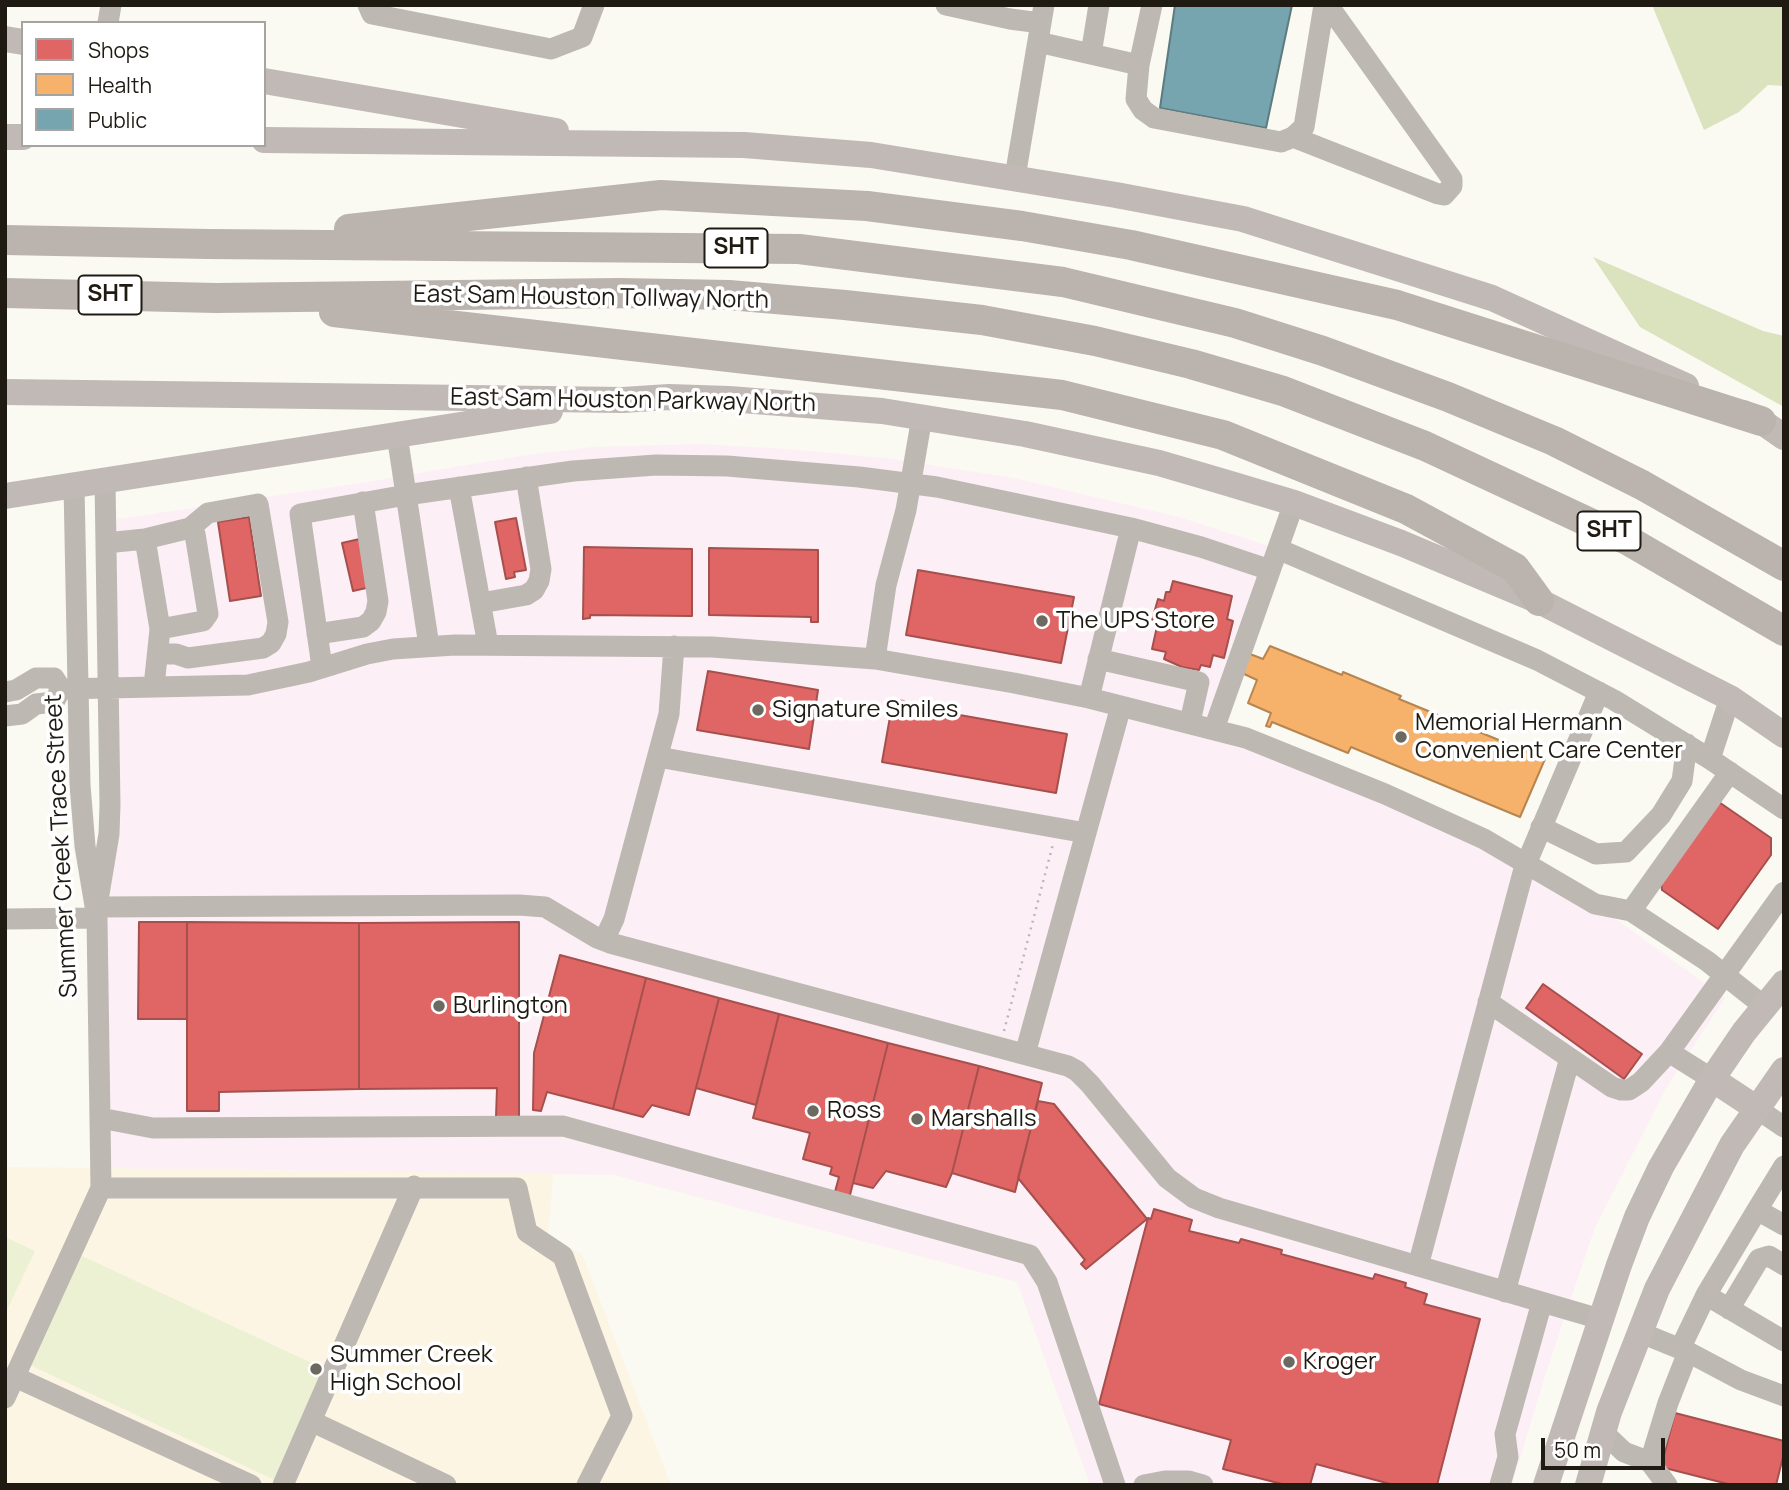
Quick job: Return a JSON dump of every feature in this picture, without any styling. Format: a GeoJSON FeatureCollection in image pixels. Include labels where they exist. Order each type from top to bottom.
{"type":"FeatureCollection","features":[{"type":"Feature","properties":{"kind":"highway"},"geometry":{"type":"LineString","coordinates":[[208,244],[661,195],[867,206],[1022,226],[1131,245],[1397,305],[1772,429]]}},
{"type":"Feature","properties":{"kind":"highway","name":"East Sam Houston Tollway North"},"geometry":{"type":"LineString","coordinates":[[5,240],[799,249],[1063,282],[1235,323],[1323,351],[1448,397],[1554,441],[1642,485],[1784,566]]}},
{"type":"Feature","properties":{"kind":"highway","name":"East Sam Houston Tollway North"},"geometry":{"type":"LineString","coordinates":[[5,293],[216,298],[619,293],[729,295],[982,320],[1095,341],[1191,364],[1283,391],[1425,446],[1629,541],[1784,631]]}},
{"type":"Feature","properties":{"kind":"highway"},"geometry":{"type":"LineString","coordinates":[[216,298],[1062,395],[1223,435],[1406,509],[1515,568],[1539,601]]}},
{"type":"Feature","properties":{"kind":"main road"},"geometry":{"type":"LineString","coordinates":[[266,81],[637,145]]}},
{"type":"Feature","properties":{"kind":"main road"},"geometry":{"type":"LineString","coordinates":[[266,141],[744,145],[871,155],[1015,177],[1243,219],[1492,298],[1772,429]]}},
{"type":"Feature","properties":{"kind":"main road","name":"East Sam Houston Parkway North"},"geometry":{"type":"LineString","coordinates":[[13,392],[623,400],[669,397],[882,411],[1025,434],[1146,460],[1294,503],[1401,543],[1539,601],[1730,698],[1784,735]]}},
{"type":"Feature","properties":{"kind":"main road"},"geometry":{"type":"LineString","coordinates":[[5,496],[623,400]]}},
{"type":"Feature","properties":{"kind":"main road"},"geometry":{"type":"LineString","coordinates":[[1546,1485],[1600,1319],[1637,1217],[1667,1156],[1712,1079],[1784,983]]}},
{"type":"Feature","properties":{"kind":"main road"},"geometry":{"type":"LineString","coordinates":[[1588,1485],[1603,1432],[1657,1289],[1732,1145],[1784,1070]]}},
{"type":"Feature","properties":{"kind":"main road"},"geometry":{"type":"LineString","coordinates":[[1712,1079],[1756,1108]]}},
{"type":"Feature","properties":{"kind":"main road"},"geometry":{"type":"LineString","coordinates":[[1600,1319],[1639,1332]]}},
{"type":"Feature","properties":{"kind":"street"},"geometry":{"type":"LineString","coordinates":[[368,5],[372,14],[551,49],[582,37],[594,5]]}},
{"type":"Feature","properties":{"kind":"street"},"geometry":{"type":"LineString","coordinates":[[946,5],[1041,23],[1091,54],[1139,65]]}},
{"type":"Feature","properties":{"kind":"street"},"geometry":{"type":"LineString","coordinates":[[1091,54],[1099,5]]}},
{"type":"Feature","properties":{"kind":"street"},"geometry":{"type":"LineString","coordinates":[[1152,5],[1139,65],[1136,99],[1143,110],[1154,118],[1275,142],[1293,137],[1304,127],[1326,5]]}},
{"type":"Feature","properties":{"kind":"street"},"geometry":{"type":"LineString","coordinates":[[1293,137],[1438,194],[1444,195],[1452,186],[1452,179],[1326,5]]}},
{"type":"Feature","properties":{"kind":"street"},"geometry":{"type":"LineString","coordinates":[[1015,177],[1041,23]]}},
{"type":"Feature","properties":{"kind":"street"},"geometry":{"type":"LineString","coordinates":[[875,659],[886,585],[902,528],[922,416]]}},
{"type":"Feature","properties":{"kind":"street"},"geometry":{"type":"LineString","coordinates":[[397,435],[429,646]]}},
{"type":"Feature","properties":{"kind":"street"},"geometry":{"type":"LineString","coordinates":[[322,667],[300,514],[406,495],[600,468],[684,465],[771,469],[911,484],[1021,503],[1131,528],[1270,570]]}},
{"type":"Feature","properties":{"kind":"street"},"geometry":{"type":"LineString","coordinates":[[481,603],[526,595],[534,590],[539,581],[541,569],[526,477]]}},
{"type":"Feature","properties":{"kind":"street"},"geometry":{"type":"LineString","coordinates":[[97,912],[109,834],[105,481]]}},
{"type":"Feature","properties":{"kind":"street","name":"Summer Creek Trace Street"},"geometry":{"type":"LineString","coordinates":[[74,486],[70,688],[82,815],[97,912],[101,1188]]}},
{"type":"Feature","properties":{"kind":"street"},"geometry":{"type":"LineString","coordinates":[[459,487],[488,645]]}},
{"type":"Feature","properties":{"kind":"street"},"geometry":{"type":"LineString","coordinates":[[317,634],[363,627],[371,621],[376,612],[378,600],[363,502]]}},
{"type":"Feature","properties":{"kind":"street"},"geometry":{"type":"LineString","coordinates":[[106,543],[145,539],[190,528],[208,513],[258,503],[278,622],[271,643],[263,648],[188,658],[176,654],[158,654]]}},
{"type":"Feature","properties":{"kind":"street"},"geometry":{"type":"LineString","coordinates":[[1214,729],[1294,503]]}},
{"type":"Feature","properties":{"kind":"street"},"geometry":{"type":"LineString","coordinates":[[160,629],[203,621],[208,614],[195,534],[190,528]]}},
{"type":"Feature","properties":{"kind":"street"},"geometry":{"type":"LineString","coordinates":[[1089,698],[1131,528]]}},
{"type":"Feature","properties":{"kind":"street"},"geometry":{"type":"LineString","coordinates":[[145,539],[160,629],[154,686]]}},
{"type":"Feature","properties":{"kind":"street"},"geometry":{"type":"LineString","coordinates":[[1278,549],[1507,647],[1599,692],[1687,744],[1784,809]]}},
{"type":"Feature","properties":{"kind":"street"},"geometry":{"type":"LineString","coordinates":[[5,692],[16,691],[36,678],[54,678],[70,688],[248,685],[273,681],[376,652],[429,646],[712,647],[875,659],[1089,698],[1190,722],[1305,760],[1471,833],[1526,862],[1595,904],[1631,911],[1707,961],[1765,1007]]}},
{"type":"Feature","properties":{"kind":"street"},"geometry":{"type":"LineString","coordinates":[[604,940],[614,919],[658,757],[672,694],[674,646]]}},
{"type":"Feature","properties":{"kind":"street"},"geometry":{"type":"LineString","coordinates":[[1098,659],[1199,682],[1190,722]]}},
{"type":"Feature","properties":{"kind":"street"},"geometry":{"type":"LineString","coordinates":[[5,716],[22,714],[36,704],[54,702],[70,688]]}},
{"type":"Feature","properties":{"kind":"street"},"geometry":{"type":"LineString","coordinates":[[1419,1266],[1526,862],[1599,692]]}},
{"type":"Feature","properties":{"kind":"street"},"geometry":{"type":"LineString","coordinates":[[1710,759],[1730,698]]}},
{"type":"Feature","properties":{"kind":"street"},"geometry":{"type":"LineString","coordinates":[[1025,1055],[1121,706]]}},
{"type":"Feature","properties":{"kind":"street"},"geometry":{"type":"LineString","coordinates":[[1541,827],[1596,854],[1626,852],[1661,815],[1682,781],[1687,744]]}},
{"type":"Feature","properties":{"kind":"street"},"geometry":{"type":"LineString","coordinates":[[658,757],[1086,834]]}},
{"type":"Feature","properties":{"kind":"street"},"geometry":{"type":"LineString","coordinates":[[1631,911],[1730,772]]}},
{"type":"Feature","properties":{"kind":"street"},"geometry":{"type":"LineString","coordinates":[[1488,1002],[1612,1087],[1625,1091],[1632,1089],[1646,1078],[1669,1052],[1784,892]]}},
{"type":"Feature","properties":{"kind":"street"},"geometry":{"type":"LineString","coordinates":[[5,919],[97,912],[533,905],[556,912],[604,940],[1068,1066],[1084,1077],[1167,1178],[1194,1198],[1219,1208],[1600,1319]]}},
{"type":"Feature","properties":{"kind":"street"},"geometry":{"type":"LineString","coordinates":[[1669,1052],[1712,1079]]}},
{"type":"Feature","properties":{"kind":"street"},"geometry":{"type":"LineString","coordinates":[[1505,1292],[1570,1058]]}},
{"type":"Feature","properties":{"kind":"street"},"geometry":{"type":"LineString","coordinates":[[1756,1108],[1784,1127]]}},
{"type":"Feature","properties":{"kind":"street"},"geometry":{"type":"LineString","coordinates":[[100,1118],[153,1129],[564,1126],[1030,1255],[1047,1282],[1115,1485]]}},
{"type":"Feature","properties":{"kind":"street"},"geometry":{"type":"LineString","coordinates":[[1650,1462],[1684,1350],[1706,1295],[1784,1166]]}},
{"type":"Feature","properties":{"kind":"street"},"geometry":{"type":"LineString","coordinates":[[283,1485],[414,1186]]}},
{"type":"Feature","properties":{"kind":"street"},"geometry":{"type":"LineString","coordinates":[[5,1398],[101,1188],[517,1188],[527,1232],[563,1256],[622,1416],[587,1485]]}},
{"type":"Feature","properties":{"kind":"street"},"geometry":{"type":"LineString","coordinates":[[1757,1210],[1784,1225]]}},
{"type":"Feature","properties":{"kind":"street"},"geometry":{"type":"LineString","coordinates":[[1728,1309],[1759,1259],[1769,1256],[1784,1265]]}},
{"type":"Feature","properties":{"kind":"street"},"geometry":{"type":"LineString","coordinates":[[1706,1295],[1784,1341]]}},
{"type":"Feature","properties":{"kind":"street"},"geometry":{"type":"LineString","coordinates":[[1500,1485],[1508,1457],[1505,1434],[1542,1302]]}},
{"type":"Feature","properties":{"kind":"street"},"geometry":{"type":"LineString","coordinates":[[1639,1332],[1684,1350],[1741,1380],[1784,1396]]}},
{"type":"Feature","properties":{"kind":"street"},"geometry":{"type":"LineString","coordinates":[[15,1377],[251,1485]]}},
{"type":"Feature","properties":{"kind":"street"},"geometry":{"type":"LineString","coordinates":[[311,1422],[446,1485]]}},
{"type":"Feature","properties":{"kind":"street"},"geometry":{"type":"LineString","coordinates":[[1603,1432],[1624,1452],[1650,1462],[1667,1485]]}},
{"type":"Feature","properties":{"kind":"street"},"geometry":{"type":"LineString","coordinates":[[1144,1485],[1165,1481],[1189,1481],[1203,1485]]}},
{"type":"Feature","properties":{"kind":"path"},"geometry":{"type":"LineString","coordinates":[[999,1047],[1056,827]]}},
{"type":"Feature","properties":{"kind":"shaded area"},"geometry":{"type":"Polygon","coordinates":[[[699,444],[885,458],[1014,478],[1179,517],[1278,549],[1215,729],[1312,763],[1595,904],[1725,998],[1665,1090],[1594,1230],[1512,1485],[1090,1485],[1017,1282],[614,1175],[102,1168],[105,521],[520,456],[593,447],[699,444]]]}},
{"type":"Feature","properties":{"kind":"shaded area","name":"Summer Creek High School"},"geometry":{"type":"Polygon","coordinates":[[[5,1167],[553,1174],[548,1239],[582,1254],[671,1485],[5,1485],[5,1167]]]}},
{"type":"Feature","properties":{"kind":"green space"},"geometry":{"type":"Polygon","coordinates":[[[1652,5],[1784,5],[1784,86],[1768,85],[1739,112],[1704,130],[1652,5]]]}},
{"type":"Feature","properties":{"kind":"green space"},"geometry":{"type":"Polygon","coordinates":[[[1593,257],[1763,331],[1784,336],[1784,407],[1640,327],[1593,257]]]}},
{"type":"Feature","properties":{"kind":"green space"},"geometry":{"type":"Polygon","coordinates":[[[5,1237],[35,1251],[5,1314],[5,1237]]]}},
{"type":"Feature","properties":{"kind":"green space"},"geometry":{"type":"Polygon","coordinates":[[[82,1256],[329,1371],[277,1481],[30,1365],[82,1256]]]}},
{"type":"Feature","properties":{"kind":"building: Shops"},"geometry":{"type":"Polygon","coordinates":[[[249,517],[261,596],[230,601],[218,522],[249,517]]]}},
{"type":"Feature","properties":{"kind":"building: Shops"},"geometry":{"type":"Polygon","coordinates":[[[516,518],[526,570],[514,572],[515,577],[506,579],[495,522],[516,518]]]}},
{"type":"Feature","properties":{"kind":"building: Shops"},"geometry":{"type":"Polygon","coordinates":[[[364,538],[375,586],[353,591],[342,543],[364,538]]]}},
{"type":"Feature","properties":{"kind":"building: Shops"},"geometry":{"type":"Polygon","coordinates":[[[584,547],[692,549],[692,616],[590,615],[590,618],[583,619],[584,547]]]}},
{"type":"Feature","properties":{"kind":"building: Shops"},"geometry":{"type":"Polygon","coordinates":[[[709,548],[818,550],[818,622],[811,622],[811,617],[709,615],[709,548]]]}},
{"type":"Feature","properties":{"kind":"building: Shops"},"geometry":{"type":"Polygon","coordinates":[[[918,570],[1074,597],[1061,663],[906,635],[918,570]]]}},
{"type":"Feature","properties":{"kind":"building: Shops"},"geometry":{"type":"Polygon","coordinates":[[[1173,581],[1232,596],[1227,619],[1233,621],[1224,658],[1213,655],[1210,667],[1201,665],[1199,670],[1182,667],[1164,659],[1166,652],[1152,649],[1158,622],[1152,620],[1158,599],[1164,601],[1173,581]]]}},
{"type":"Feature","properties":{"kind":"building: Shops","name":"Signature Smiles"},"geometry":{"type":"Polygon","coordinates":[[[708,671],[818,690],[809,749],[697,730],[708,671]]]}},
{"type":"Feature","properties":{"kind":"building: Shops"},"geometry":{"type":"Polygon","coordinates":[[[893,700],[904,701],[903,705],[1067,734],[1056,793],[882,762],[893,700]]]}},
{"type":"Feature","properties":{"kind":"building: Shops"},"geometry":{"type":"Polygon","coordinates":[[[1716,800],[1771,838],[1771,855],[1718,929],[1662,890],[1660,877],[1716,800]]]}},
{"type":"Feature","properties":{"kind":"building: Shops"},"geometry":{"type":"Polygon","coordinates":[[[139,922],[187,922],[187,1019],[138,1019],[139,922]]]}},
{"type":"Feature","properties":{"kind":"building: Shops"},"geometry":{"type":"Polygon","coordinates":[[[187,922],[359,923],[359,1089],[219,1092],[219,1111],[187,1111],[187,922]]]}},
{"type":"Feature","properties":{"kind":"building: Shops","name":"Burlington"},"geometry":{"type":"Polygon","coordinates":[[[519,922],[519,1117],[496,1117],[497,1088],[359,1089],[359,923],[519,922]]]}},
{"type":"Feature","properties":{"kind":"building: Shops"},"geometry":{"type":"Polygon","coordinates":[[[560,955],[646,978],[613,1109],[547,1092],[541,1111],[533,1110],[534,1053],[560,955]]]}},
{"type":"Feature","properties":{"kind":"building: Shops"},"geometry":{"type":"Polygon","coordinates":[[[646,978],[719,998],[689,1115],[652,1105],[643,1117],[613,1109],[646,978]]]}},
{"type":"Feature","properties":{"kind":"building: Shops"},"geometry":{"type":"Polygon","coordinates":[[[1543,984],[1642,1054],[1624,1079],[1526,1008],[1543,984]]]}},
{"type":"Feature","properties":{"kind":"building: Shops"},"geometry":{"type":"Polygon","coordinates":[[[719,998],[779,1014],[756,1105],[696,1088],[719,998]]]}},
{"type":"Feature","properties":{"kind":"building: Shops","name":"Ross"},"geometry":{"type":"Polygon","coordinates":[[[779,1014],[888,1043],[848,1203],[833,1199],[839,1177],[830,1174],[832,1167],[803,1159],[810,1133],[753,1118],[779,1014]]]}},
{"type":"Feature","properties":{"kind":"building: Shops","name":"Marshalls"},"geometry":{"type":"Polygon","coordinates":[[[888,1043],[979,1066],[952,1173],[946,1187],[886,1171],[873,1188],[853,1183],[888,1043]]]}},
{"type":"Feature","properties":{"kind":"building: Shops"},"geometry":{"type":"Polygon","coordinates":[[[979,1066],[1042,1083],[1015,1192],[952,1173],[979,1066]]]}},
{"type":"Feature","properties":{"kind":"building: Shops"},"geometry":{"type":"Polygon","coordinates":[[[1038,1101],[1054,1104],[1147,1219],[1086,1269],[1081,1264],[1085,1260],[1018,1178],[1038,1101]]]}},
{"type":"Feature","properties":{"kind":"building: Shops","name":"Kroger"},"geometry":{"type":"Polygon","coordinates":[[[1154,1209],[1192,1220],[1189,1231],[1239,1243],[1241,1239],[1282,1250],[1281,1254],[1373,1279],[1375,1274],[1406,1283],[1405,1287],[1427,1294],[1424,1304],[1480,1319],[1437,1485],[1394,1485],[1316,1464],[1310,1485],[1286,1485],[1223,1469],[1231,1440],[1099,1404],[1148,1218],[1151,1219],[1154,1209]]]}},
{"type":"Feature","properties":{"kind":"building: Shops"},"geometry":{"type":"Polygon","coordinates":[[[1675,1413],[1784,1441],[1784,1453],[1776,1485],[1732,1485],[1661,1467],[1675,1413]]]}},
{"type":"Feature","properties":{"kind":"building: Health","name":"Memorial Hermann Convenient Care Center"},"geometry":{"type":"Polygon","coordinates":[[[1270,646],[1342,675],[1343,672],[1401,696],[1399,699],[1545,759],[1520,817],[1351,747],[1348,753],[1272,722],[1270,727],[1266,726],[1271,713],[1248,703],[1257,680],[1242,673],[1250,654],[1263,659],[1270,646]]]}},
{"type":"Feature","properties":{"kind":"building: Public"},"geometry":{"type":"Polygon","coordinates":[[[1175,5],[1292,5],[1266,128],[1160,108],[1175,5]]]}},
{"type":"Feature","properties":{"kind":"place","name":"The UPS Store"},"geometry":{"type":"Point","coordinates":[1042,621]}},
{"type":"Feature","properties":{"kind":"place","name":"Signature Smiles"},"geometry":{"type":"Point","coordinates":[758,710]}},
{"type":"Feature","properties":{"kind":"place","name":"Memorial Hermann Convenient Care Center"},"geometry":{"type":"Point","coordinates":[1401,737]}},
{"type":"Feature","properties":{"kind":"place","name":"Burlington"},"geometry":{"type":"Point","coordinates":[439,1006]}},
{"type":"Feature","properties":{"kind":"place","name":"Ross"},"geometry":{"type":"Point","coordinates":[813,1111]}},
{"type":"Feature","properties":{"kind":"place","name":"Marshalls"},"geometry":{"type":"Point","coordinates":[917,1119]}},
{"type":"Feature","properties":{"kind":"place","name":"Kroger"},"geometry":{"type":"Point","coordinates":[1289,1362]}},
{"type":"Feature","properties":{"kind":"place","name":"Summer Creek High School"},"geometry":{"type":"Point","coordinates":[316,1369]}}]}
